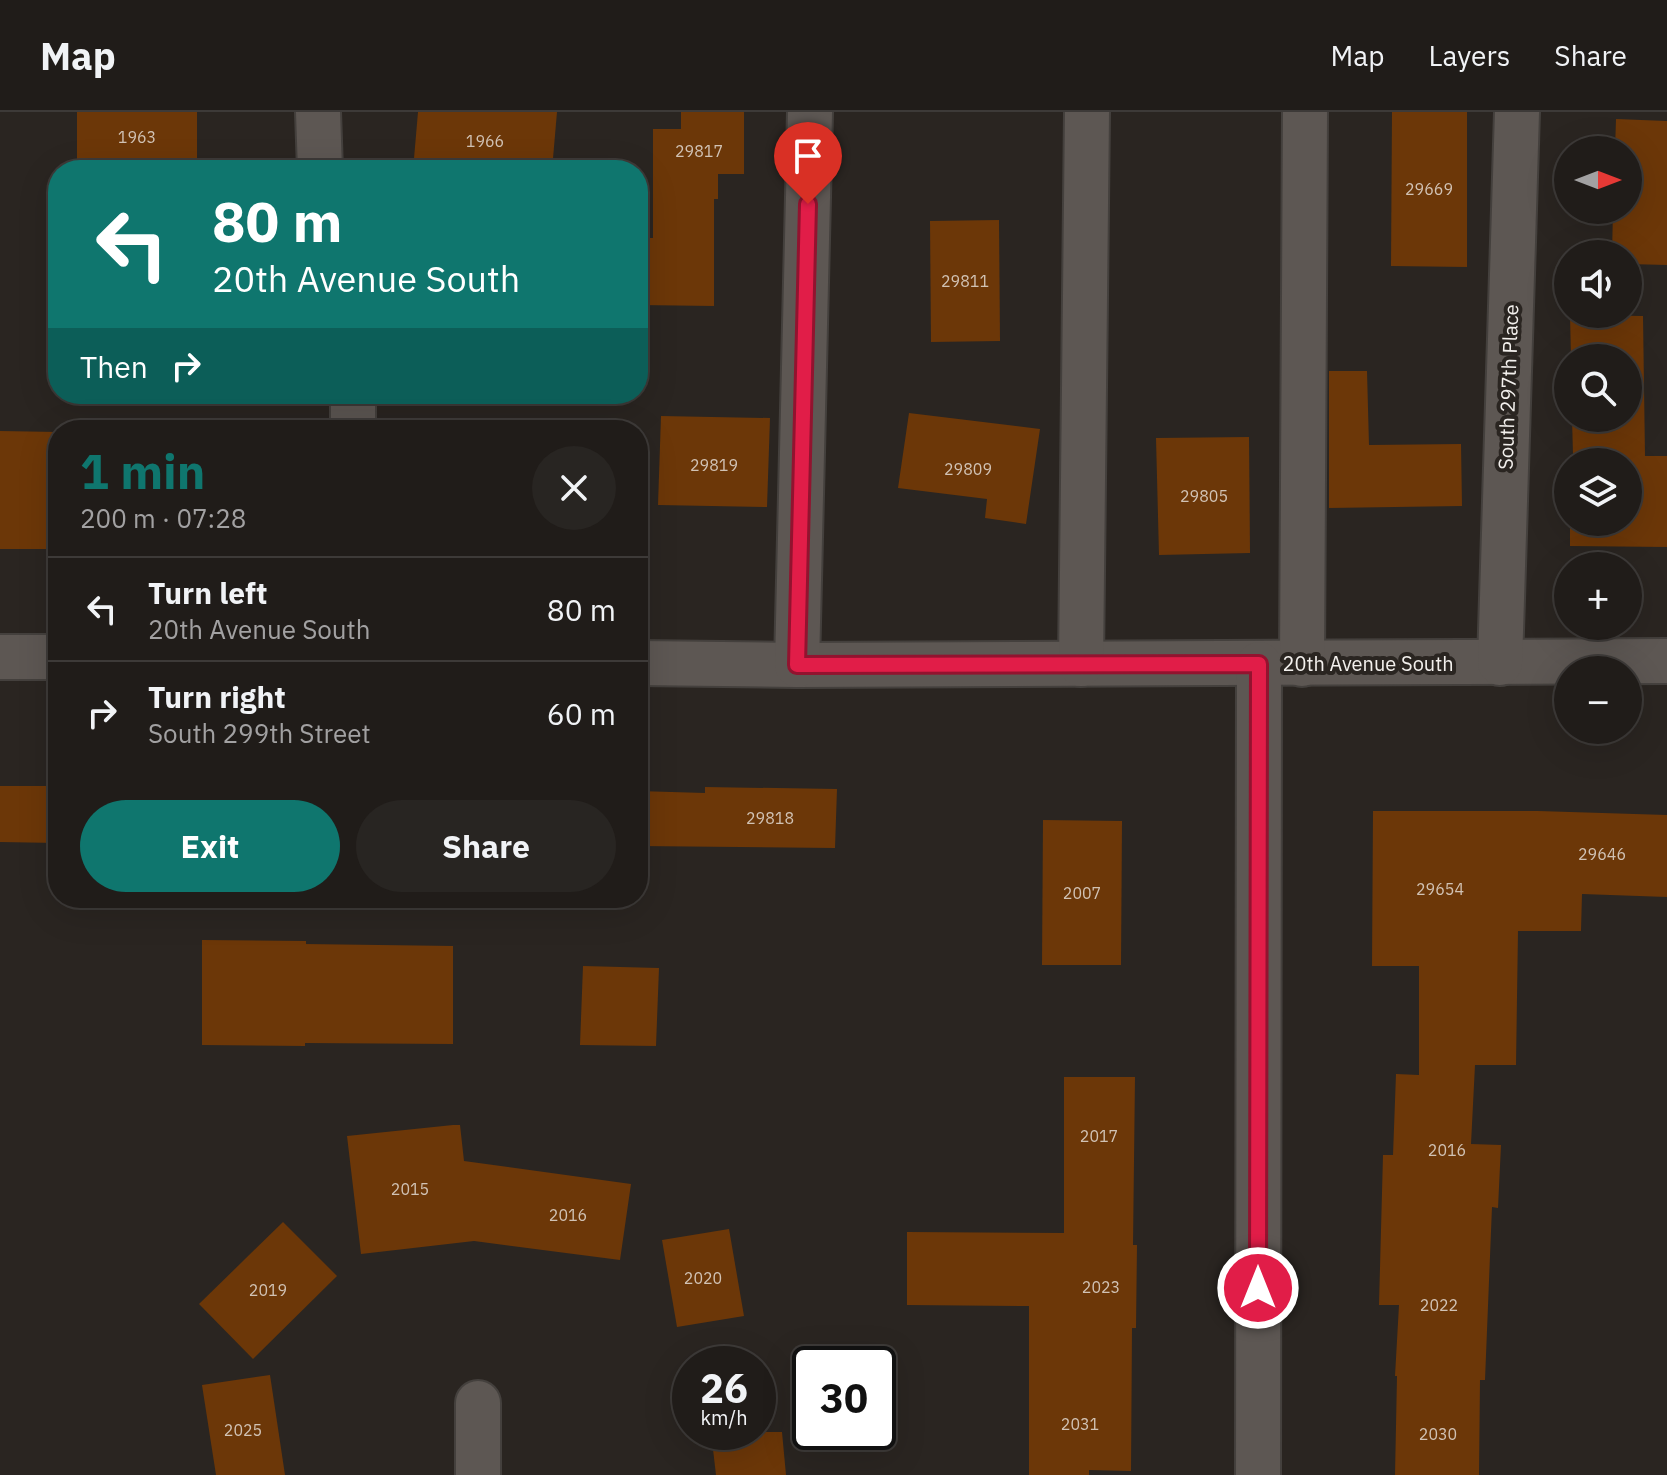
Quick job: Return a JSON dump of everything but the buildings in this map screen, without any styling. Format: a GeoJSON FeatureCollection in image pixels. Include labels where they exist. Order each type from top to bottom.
{"type":"FeatureCollection","features":[{"type":"Feature","properties":{"kind":"street"},"geometry":{"type":"LineString","coordinates":[[318,112],[320,160]]}},
{"type":"Feature","properties":{"kind":"street"},"geometry":{"type":"LineString","coordinates":[[797,665],[810,112]]}},
{"type":"Feature","properties":{"kind":"street"},"geometry":{"type":"LineString","coordinates":[[1081,664],[1087,112]]}},
{"type":"Feature","properties":{"kind":"street"},"geometry":{"type":"LineString","coordinates":[[1258,1475],[1280,664],[1305,112]]}},
{"type":"Feature","properties":{"kind":"street","name":"South 297th Place"},"geometry":{"type":"LineString","coordinates":[[1500,663],[1517,112]]}},
{"type":"Feature","properties":{"kind":"street"},"geometry":{"type":"LineString","coordinates":[[0,657],[48,657]]}},
{"type":"Feature","properties":{"kind":"street","name":"20th Avenue South"},"geometry":{"type":"LineString","coordinates":[[648,663],[1667,661]]}},
{"type":"Feature","properties":{"kind":"street"},"geometry":{"type":"LineString","coordinates":[[478,1403],[478,1475]]}},
{"type":"Feature","properties":{"kind":"route"},"geometry":{"type":"LineString","coordinates":[[808,204],[797,665],[1259,664],[1258,1288]]}}]}
